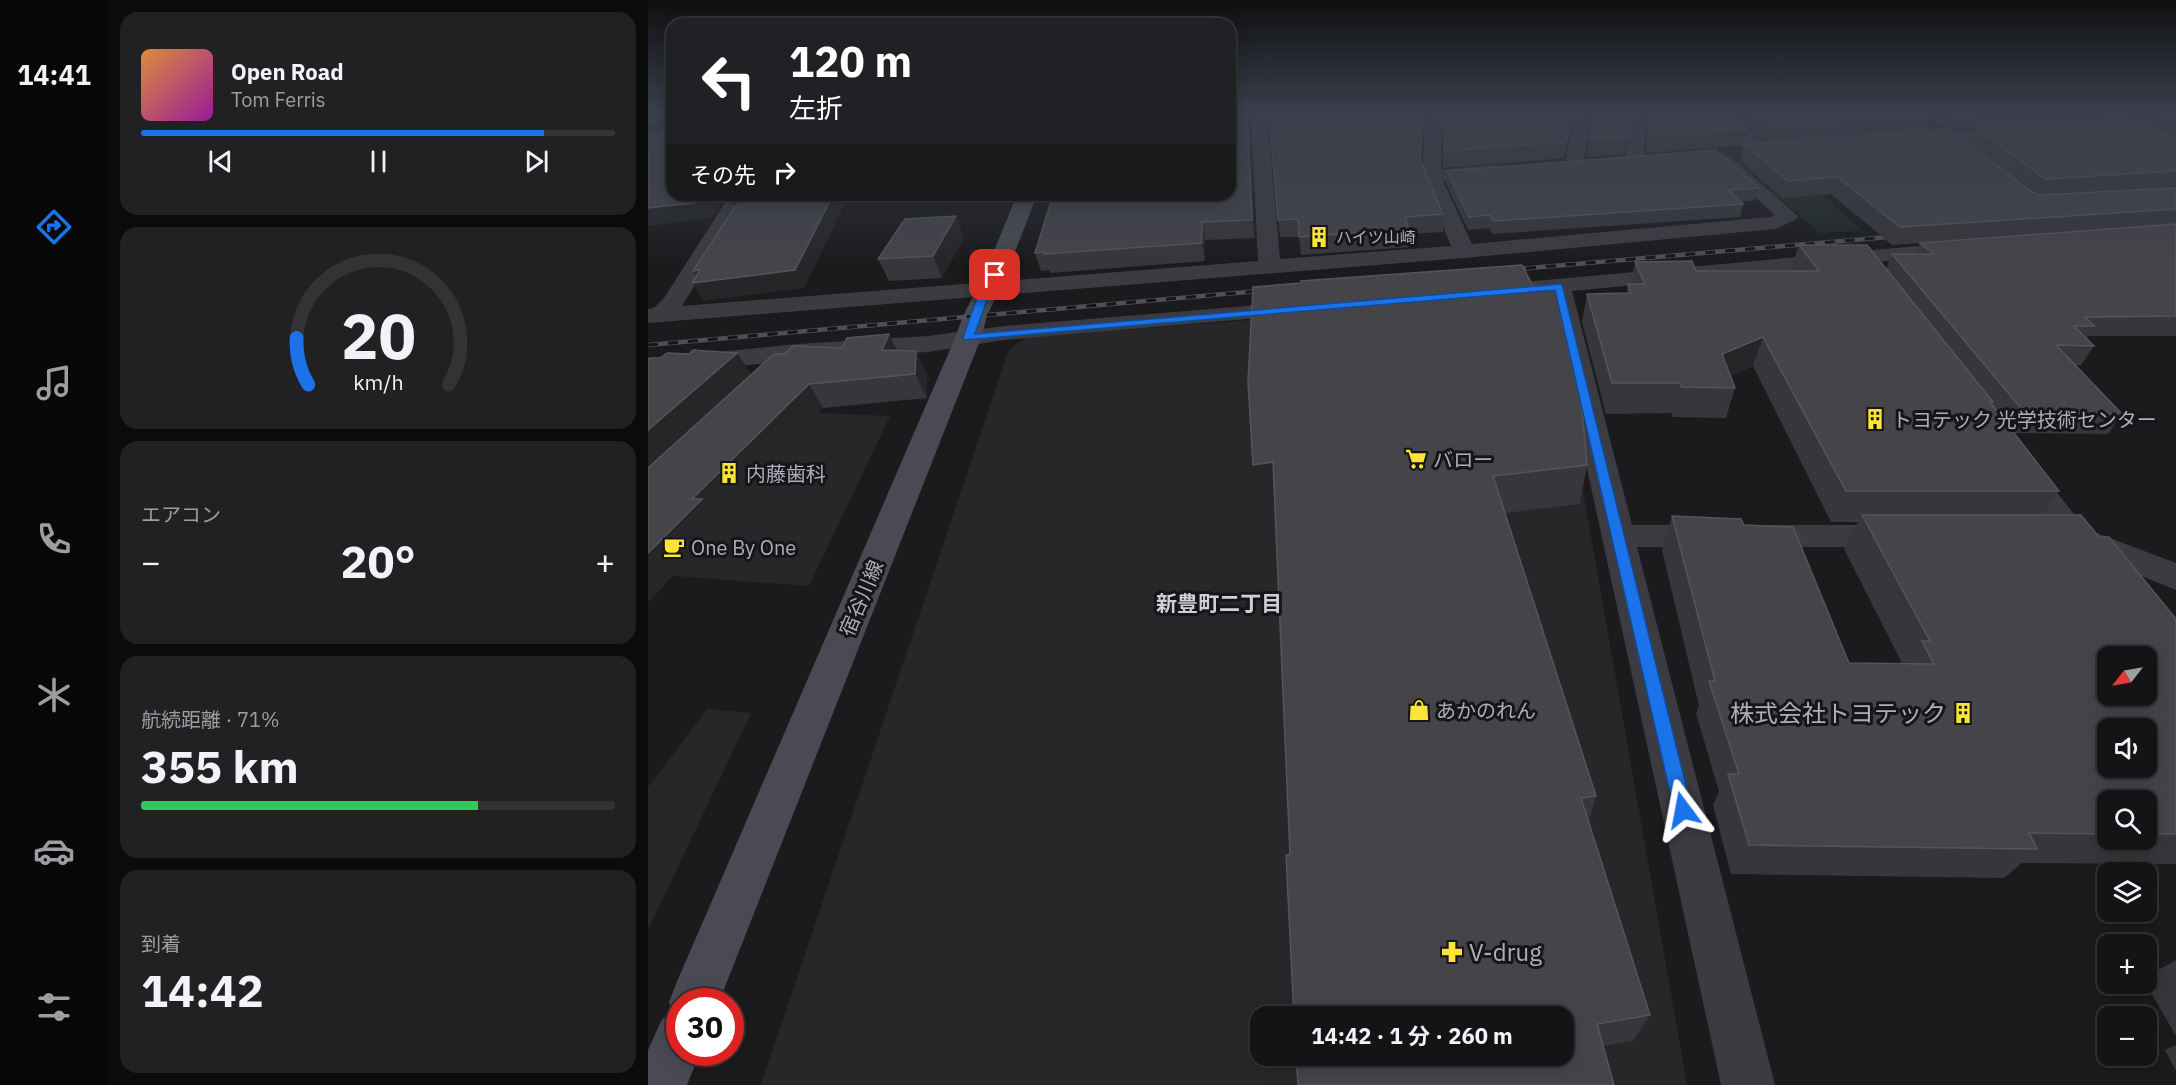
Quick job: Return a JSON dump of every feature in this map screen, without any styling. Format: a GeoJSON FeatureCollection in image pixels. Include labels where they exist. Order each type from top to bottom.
{"type":"FeatureCollection","features":[{"type":"Feature","properties":{"kind":"main road","name":"宿谷川線"},"geometry":{"type":"LineString","coordinates":[[700,988],[1025,201]]}},
{"type":"Feature","properties":{"kind":"main road"},"geometry":{"type":"LineString","coordinates":[[660,1085],[668,1066]]}},
{"type":"Feature","properties":{"kind":"street"},"geometry":{"type":"LineString","coordinates":[[1262,163],[1269,266]]}},
{"type":"Feature","properties":{"kind":"street"},"geometry":{"type":"LineString","coordinates":[[1432,163],[1431,176],[1464,251]]}},
{"type":"Feature","properties":{"kind":"street"},"geometry":{"type":"LineString","coordinates":[[655,316],[1464,251],[1774,223],[1788,216],[1723,163]]}},
{"type":"Feature","properties":{"kind":"street"},"geometry":{"type":"LineString","coordinates":[[1552,167],[1594,164]]}},
{"type":"Feature","properties":{"kind":"street"},"geometry":{"type":"LineString","coordinates":[[1431,176],[1508,170]]}},
{"type":"Feature","properties":{"kind":"street"},"geometry":{"type":"LineString","coordinates":[[655,316],[673,302],[736,201]]}},
{"type":"Feature","properties":{"kind":"street"},"geometry":{"type":"LineString","coordinates":[[1488,292],[1983,246]]}},
{"type":"Feature","properties":{"kind":"street"},"geometry":{"type":"LineString","coordinates":[[1858,257],[1879,285]]}},
{"type":"Feature","properties":{"kind":"street"},"geometry":{"type":"LineString","coordinates":[[1559,286],[1748,1085]]}},
{"type":"Feature","properties":{"kind":"street"},"geometry":{"type":"LineString","coordinates":[[648,367],[798,352],[928,344],[1004,333],[1323,306]]}},
{"type":"Feature","properties":{"kind":"street"},"geometry":{"type":"LineString","coordinates":[[764,383],[798,352]]}},
{"type":"Feature","properties":{"kind":"street"},"geometry":{"type":"LineString","coordinates":[[2008,452],[2073,536]]}},
{"type":"Feature","properties":{"kind":"street"},"geometry":{"type":"LineString","coordinates":[[1618,536],[1929,536]]}},
{"type":"Feature","properties":{"kind":"street"},"geometry":{"type":"LineString","coordinates":[[2037,536],[2073,536],[2176,577]]}},
{"type":"Feature","properties":{"kind":"shaded area"},"geometry":{"type":"Polygon","coordinates":[[[1739,163],[1788,163],[1862,231],[1819,233],[1739,163]]]}},
{"type":"Feature","properties":{"kind":"shaded area"},"geometry":{"type":"Polygon","coordinates":[[[1537,297],[1550,302],[1687,1085],[761,1085],[1009,349],[1025,338],[1537,297]]]}},
{"type":"Feature","properties":{"kind":"shaded area"},"geometry":{"type":"Polygon","coordinates":[[[757,410],[890,416],[809,586],[648,574],[757,410]]]}},
{"type":"Feature","properties":{"kind":"shaded area"},"geometry":{"type":"Polygon","coordinates":[[[707,709],[751,713],[648,930],[648,787],[707,709]]]}},
{"type":"Feature","properties":{"kind":"building"},"geometry":{"type":"Polygon","coordinates":[[[648,163],[666,163],[666,201],[703,201],[702,202],[648,208],[648,163]]]}},
{"type":"Feature","properties":{"kind":"building"},"geometry":{"type":"Polygon","coordinates":[[[1236,163],[1249,163],[1252,220],[1202,222],[1202,243],[1035,253],[1052,201],[1236,201],[1236,163]]]}},
{"type":"Feature","properties":{"kind":"building"},"geometry":{"type":"Polygon","coordinates":[[[1273,163],[1422,163],[1443,214],[1405,217],[1409,229],[1299,237],[1298,219],[1278,220],[1273,163]]]}},
{"type":"Feature","properties":{"kind":"building"},"geometry":{"type":"Polygon","coordinates":[[[1554,163],[1730,163],[1759,188],[1729,190],[1743,204],[1493,221],[1490,215],[1469,217],[1447,171],[1554,163]]]}},
{"type":"Feature","properties":{"kind":"building"},"geometry":{"type":"Polygon","coordinates":[[[1766,163],[1993,163],[2032,192],[2040,195],[2176,188],[2176,209],[1900,227],[1837,177],[1788,181],[1766,163]]]}},
{"type":"Feature","properties":{"kind":"building"},"geometry":{"type":"Polygon","coordinates":[[[2023,163],[2176,163],[2176,171],[2045,179],[2023,163]]]}},
{"type":"Feature","properties":{"kind":"building"},"geometry":{"type":"Polygon","coordinates":[[[739,201],[830,201],[795,270],[692,283],[700,270],[693,271],[739,201]]]}},
{"type":"Feature","properties":{"kind":"building"},"geometry":{"type":"Polygon","coordinates":[[[956,216],[933,256],[878,259],[905,219],[956,216]]]}},
{"type":"Feature","properties":{"kind":"building"},"geometry":{"type":"Polygon","coordinates":[[[2176,224],[2176,316],[2085,317],[2094,326],[2074,326],[2094,346],[2056,345],[2122,414],[2025,413],[1892,254],[1934,254],[1920,243],[2176,224]]]}},
{"type":"Feature","properties":{"kind":"building"},"geometry":{"type":"Polygon","coordinates":[[[1799,245],[1867,245],[1993,402],[1990,402],[2059,491],[1846,491],[1763,337],[1722,354],[1735,388],[1681,387],[1680,383],[1612,383],[1587,294],[1631,293],[1628,284],[1645,284],[1635,262],[1692,261],[1696,271],[1819,271],[1799,245]]]}},
{"type":"Feature","properties":{"kind":"building"},"geometry":{"type":"Polygon","coordinates":[[[1522,265],[1533,286],[1558,286],[1579,376],[1587,465],[1493,476],[1596,796],[1581,798],[1650,1015],[1597,1024],[1614,1085],[1298,1085],[1297,1066],[1574,1066],[1574,1006],[1293,1006],[1286,855],[1290,854],[1273,462],[1253,465],[1248,382],[1253,287],[1301,283],[1301,281],[1522,265]]]}},
{"type":"Feature","properties":{"kind":"building"},"geometry":{"type":"Polygon","coordinates":[[[889,334],[882,350],[916,351],[915,374],[809,384],[692,499],[702,499],[648,553],[648,468],[774,354],[784,354],[793,346],[842,348],[847,338],[889,334]]]}},
{"type":"Feature","properties":{"kind":"building"},"geometry":{"type":"Polygon","coordinates":[[[693,350],[737,353],[648,430],[648,359],[660,358],[667,353],[689,354],[693,350]]]}},
{"type":"Feature","properties":{"kind":"building","name":"株式会社トヨテック"},"geometry":{"type":"Polygon","coordinates":[[[1862,515],[2081,515],[2099,537],[2109,537],[2176,619],[2176,834],[2157,834],[2157,790],[2097,790],[2097,834],[2029,833],[2037,849],[1749,845],[1728,774],[1739,774],[1709,681],[1715,681],[1672,516],[1741,519],[1744,525],[1793,527],[1849,663],[1934,664],[1922,641],[1930,641],[1862,515]]]}},
{"type":"Feature","properties":{"kind":"railway"},"geometry":{"type":"LineString","coordinates":[[1506,270],[1900,236]]}},
{"type":"Feature","properties":{"kind":"railway"},"geometry":{"type":"LineString","coordinates":[[648,345],[1270,290]]}},
{"type":"Feature","properties":{"kind":"place","name":"ハイツ山崎"},"geometry":{"type":"Point","coordinates":[1319,237]}},
{"type":"Feature","properties":{"kind":"place","name":"トヨテック 光学技術センター"},"geometry":{"type":"Point","coordinates":[1875,419]}},
{"type":"Feature","properties":{"kind":"place","name":"バロー"},"geometry":{"type":"Point","coordinates":[1416,459]}},
{"type":"Feature","properties":{"kind":"place","name":"内藤歯科"},"geometry":{"type":"Point","coordinates":[729,473]}},
{"type":"Feature","properties":{"kind":"place","name":"One By One"},"geometry":{"type":"Point","coordinates":[674,547]}},
{"type":"Feature","properties":{"kind":"place","name":"あかのれん"},"geometry":{"type":"Point","coordinates":[1419,710]}},
{"type":"Feature","properties":{"kind":"place","name":"株式会社トヨテック"},"geometry":{"type":"Point","coordinates":[1963,713]}},
{"type":"Feature","properties":{"kind":"place","name":"V-drug"},"geometry":{"type":"Point","coordinates":[1452,952]}},
{"type":"Feature","properties":{"kind":"district","name":"新豊町二丁目"},"geometry":{"type":"Point","coordinates":[1219,603]}},
{"type":"Feature","properties":{"kind":"route"},"geometry":{"type":"LineString","coordinates":[[995,275],[975,316],[968,338],[1004,333],[1559,286],[1683,810]]}}]}
